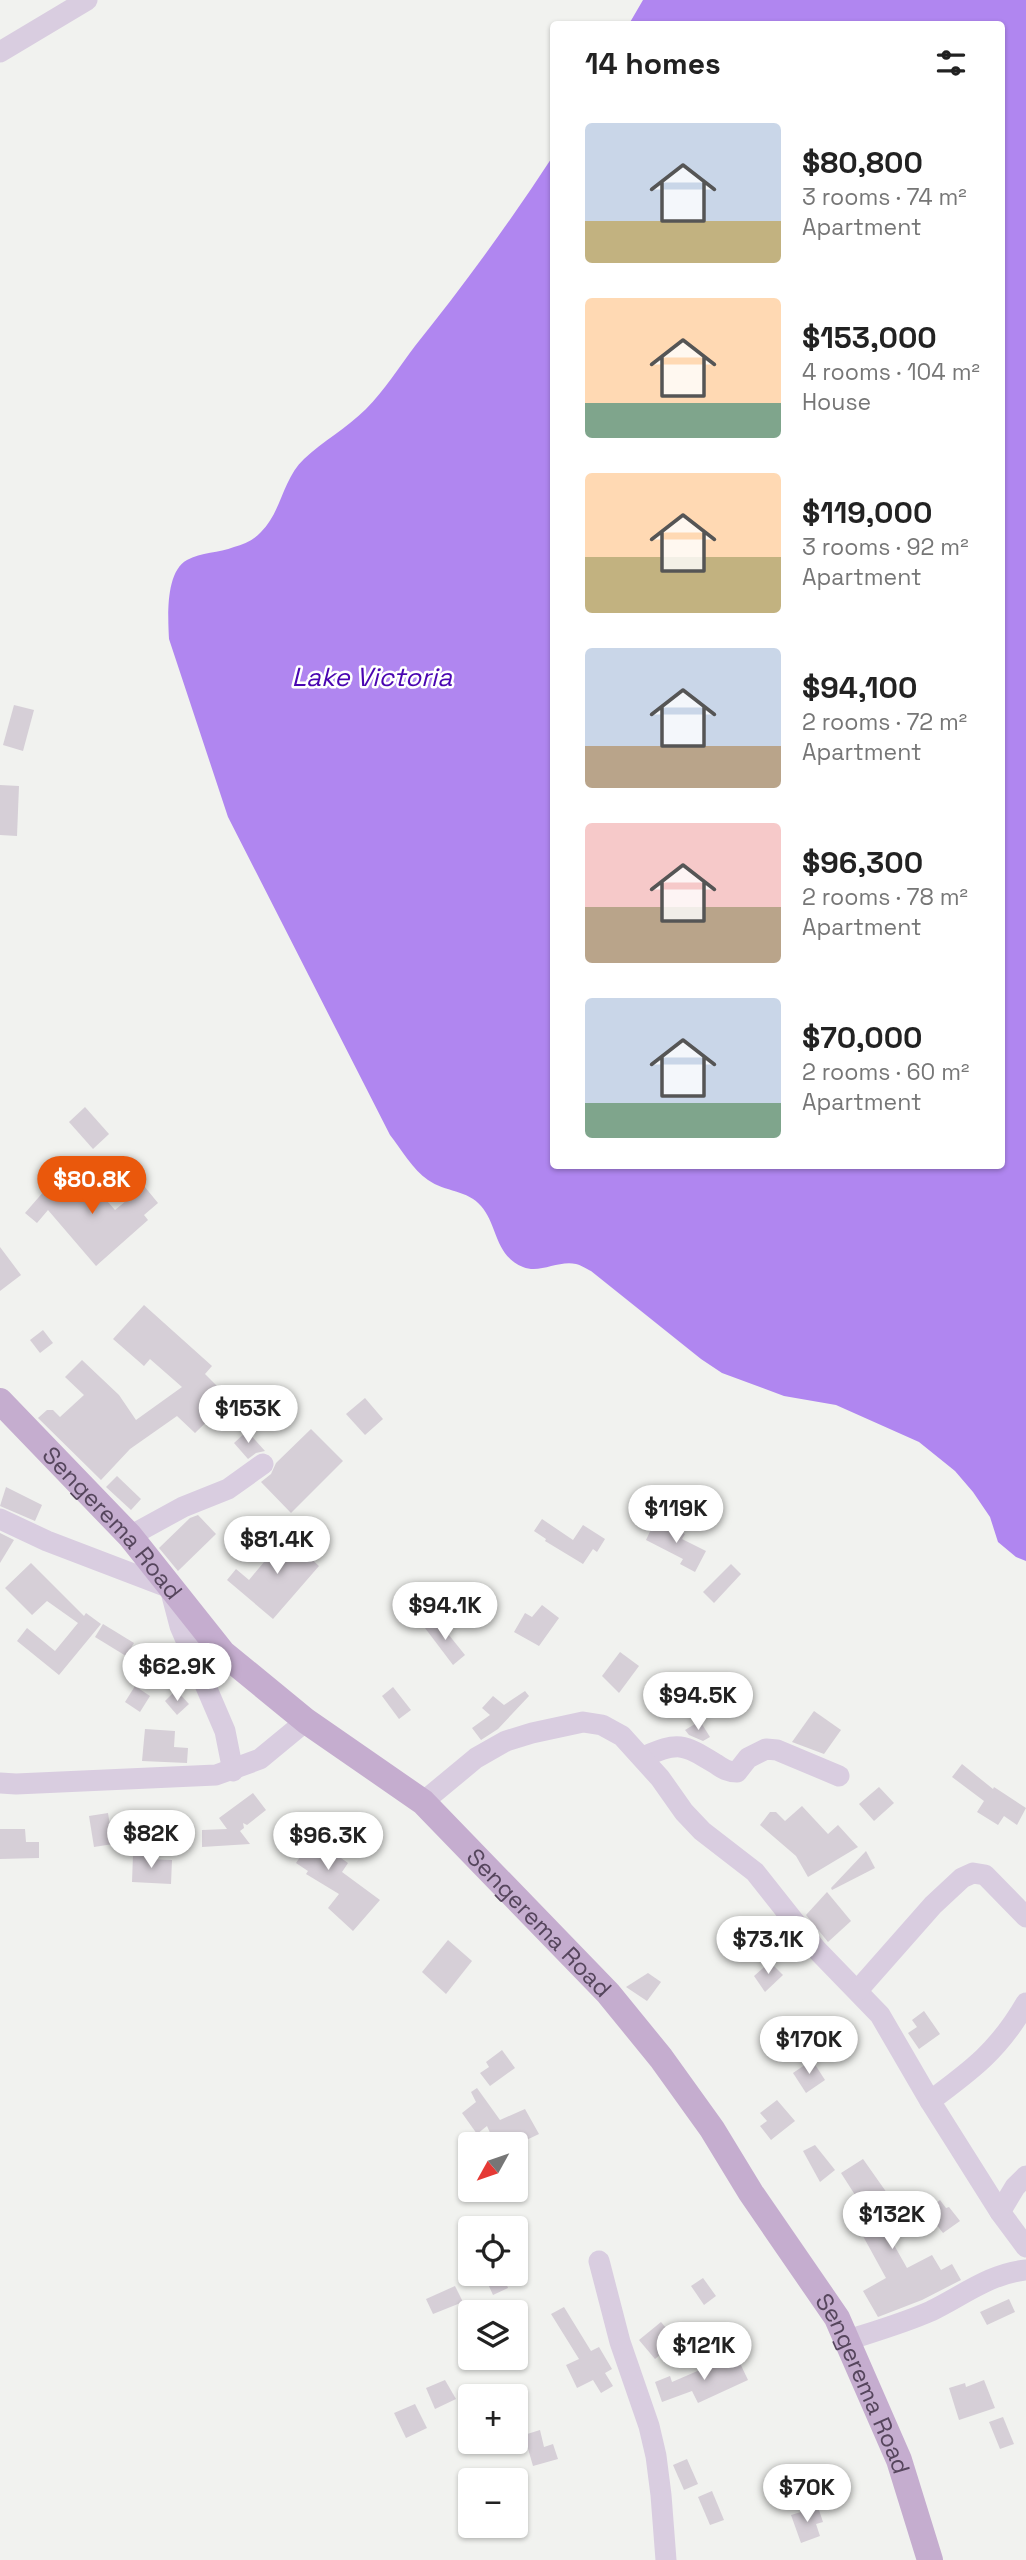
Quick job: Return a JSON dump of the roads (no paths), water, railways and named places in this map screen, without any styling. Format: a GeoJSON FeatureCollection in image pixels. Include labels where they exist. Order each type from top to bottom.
{"type":"FeatureCollection","features":[{"type":"Feature","properties":{"kind":"main road","name":"Sengerema Road"},"geometry":{"type":"LineString","coordinates":[[0,1401],[130,1536],[223,1653],[306,1721],[424,1802],[608,1993],[661,2058],[712,2129],[766,2216],[837,2318],[899,2460],[930,2560]]}},
{"type":"Feature","properties":{"kind":"street"},"geometry":{"type":"LineString","coordinates":[[0,51],[87,0]]}},
{"type":"Feature","properties":{"kind":"street"},"geometry":{"type":"LineString","coordinates":[[130,1536],[183,1507],[228,1489],[263,1464]]}},
{"type":"Feature","properties":{"kind":"street"},"geometry":{"type":"LineString","coordinates":[[0,1519],[47,1541],[170,1588],[180,1626],[228,1738],[233,1770]]}},
{"type":"Feature","properties":{"kind":"street"},"geometry":{"type":"LineString","coordinates":[[0,1783],[216,1775],[260,1759],[306,1721]]}},
{"type":"Feature","properties":{"kind":"street"},"geometry":{"type":"LineString","coordinates":[[424,1802],[477,1758],[506,1741],[593,1722],[611,1729],[643,1757],[684,1812],[702,1831],[755,1872],[816,1949],[880,2015],[1000,2213],[1026,2247]]}},
{"type":"Feature","properties":{"kind":"street"},"geometry":{"type":"LineString","coordinates":[[643,1757],[666,1747],[679,1745],[729,1772],[737,1772],[748,1758],[766,1749],[777,1750],[839,1776]]}},
{"type":"Feature","properties":{"kind":"street"},"geometry":{"type":"LineString","coordinates":[[858,1990],[933,1905],[962,1878],[973,1873],[985,1875],[1026,1917]]}},
{"type":"Feature","properties":{"kind":"street"},"geometry":{"type":"LineString","coordinates":[[930,2101],[973,2070],[998,2046],[1026,2003]]}},
{"type":"Feature","properties":{"kind":"street"},"geometry":{"type":"LineString","coordinates":[[1000,2213],[1015,2187],[1026,2176]]}},
{"type":"Feature","properties":{"kind":"street"},"geometry":{"type":"LineString","coordinates":[[599,2261],[620,2343],[649,2426],[656,2456],[666,2560]]}},
{"type":"Feature","properties":{"kind":"street"},"geometry":{"type":"LineString","coordinates":[[848,2340],[929,2311],[986,2281],[1026,2270]]}},
{"type":"Feature","properties":{"kind":"water","name":"Lake Victoria"},"geometry":{"type":"Polygon","coordinates":[[[643,0],[1026,0],[1026,1561],[1016,1557],[998,1542],[990,1517],[973,1492],[955,1471],[919,1442],[836,1405],[784,1396],[722,1373],[580,1265],[569,1263],[536,1269],[523,1267],[514,1262],[501,1247],[486,1214],[476,1201],[435,1184],[417,1171],[390,1135],[228,817],[169,639],[169,596],[180,566],[192,557],[245,543],[261,532],[273,515],[297,467],[311,452],[359,416],[379,395],[486,253],[550,160],[550,1169],[1005,1169],[1005,21],[631,21],[643,0]]]}}]}
